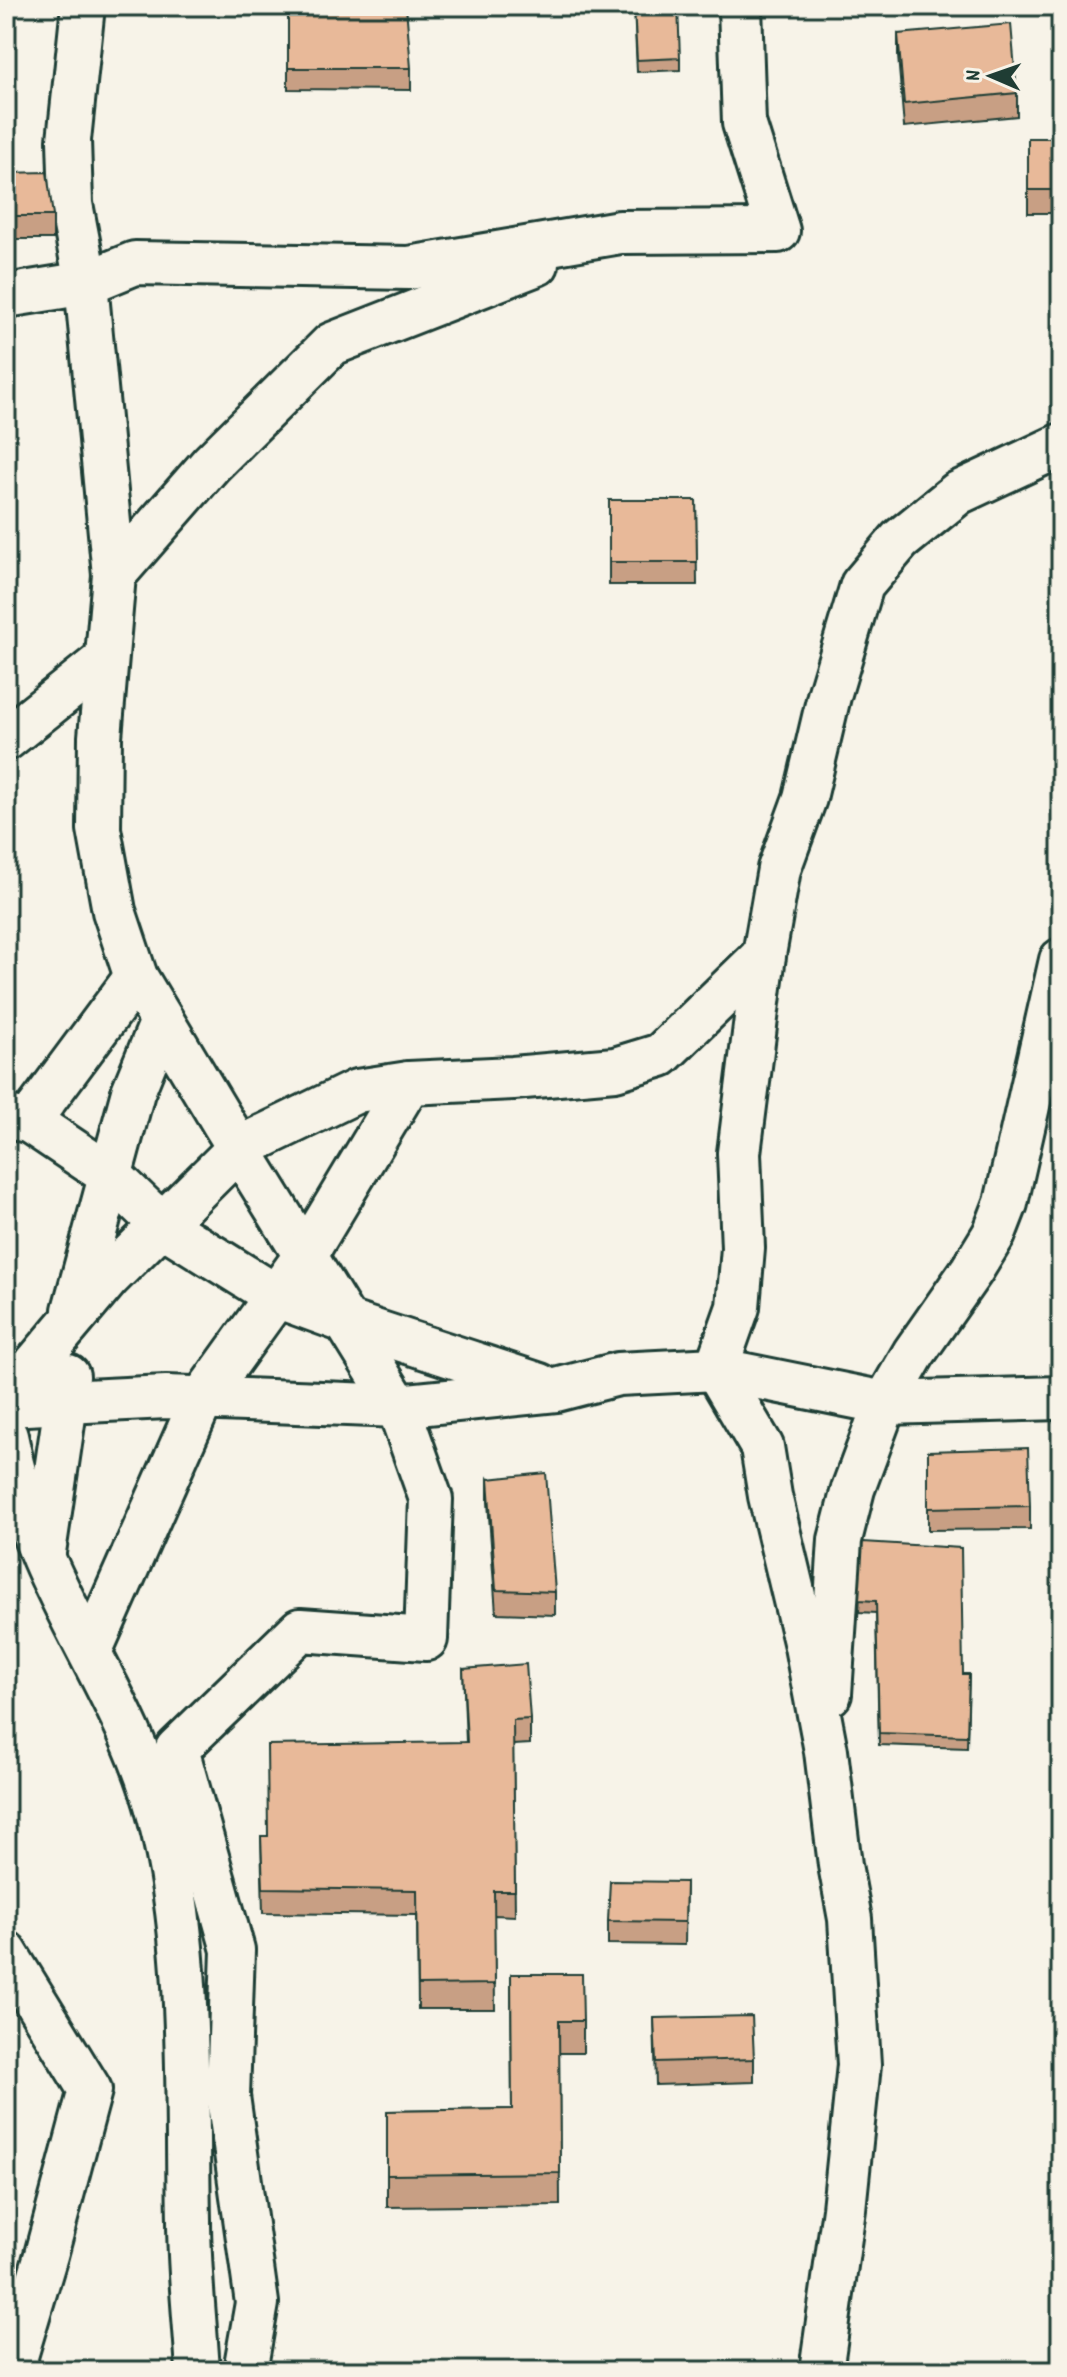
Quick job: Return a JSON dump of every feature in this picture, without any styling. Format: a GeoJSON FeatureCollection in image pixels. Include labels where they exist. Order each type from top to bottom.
{"type":"FeatureCollection","features":[{"type":"Feature","properties":{"kind":"street"},"geometry":{"type":"LineString","coordinates":[[83,6],[69,140],[71,204],[86,283],[114,575],[100,737],[99,829],[114,911],[136,977],[398,1406],[431,1499],[426,1639],[300,1630],[177,1749],[233,1950],[228,2096],[257,2303],[245,2371]]}},
{"type":"Feature","properties":{"kind":"street"},"geometry":{"type":"LineString","coordinates":[[6,296],[86,283],[135,263],[409,268],[620,232],[778,231],[744,123],[740,6]]}},
{"type":"Feature","properties":{"kind":"street"},"geometry":{"type":"LineString","coordinates":[[114,575],[211,464],[332,344],[620,232]]}},
{"type":"Feature","properties":{"kind":"street"},"geometry":{"type":"LineString","coordinates":[[716,1369],[738,1307],[743,1248],[739,1153],[764,955],[779,869],[805,798],[833,681],[862,585],[900,540],[958,493],[1061,445]]}},
{"type":"Feature","properties":{"kind":"street"},"geometry":{"type":"LineString","coordinates":[[6,739],[105,660]]}},
{"type":"Feature","properties":{"kind":"street"},"geometry":{"type":"LineString","coordinates":[[6,1399],[108,1278],[239,1148],[357,1091],[409,1083],[615,1069],[661,1055],[764,955]]}},
{"type":"Feature","properties":{"kind":"street"},"geometry":{"type":"LineString","coordinates":[[826,1751],[840,1540],[853,1489],[885,1403],[914,1353],[994,1234],[1006,1203],[1061,960]]}},
{"type":"Feature","properties":{"kind":"street"},"geometry":{"type":"LineString","coordinates":[[136,977],[18,1119],[111,1176],[162,1225],[276,1296],[556,1390]]}},
{"type":"Feature","properties":{"kind":"street"},"geometry":{"type":"LineString","coordinates":[[43,1557],[66,1403],[71,1322],[133,1092],[162,1021]]}},
{"type":"Feature","properties":{"kind":"street"},"geometry":{"type":"LineString","coordinates":[[90,1652],[202,1399],[305,1256],[409,1083]]}},
{"type":"Feature","properties":{"kind":"street"},"geometry":{"type":"LineString","coordinates":[[716,1369],[762,1447],[826,1751],[850,1919],[859,2065],[844,2209],[821,2371]]}},
{"type":"Feature","properties":{"kind":"street"},"geometry":{"type":"LineString","coordinates":[[6,1405],[166,1397],[398,1406],[556,1390],[618,1374],[716,1369],[885,1403],[1061,1398]]}},
{"type":"Feature","properties":{"kind":"street"},"geometry":{"type":"LineString","coordinates":[[6,1436],[10,1489],[131,1733],[159,1815],[179,1916],[186,2039],[189,2225],[198,2371]]}},
{"type":"Feature","properties":{"kind":"street"},"geometry":{"type":"LineString","coordinates":[[6,1953],[90,2090],[16,2356],[17,2371]]}},
{"type":"Feature","properties":{"kind":"building"},"geometry":{"type":"Polygon","coordinates":[[[288,6],[406,6],[411,68],[288,68],[288,6]]]}},
{"type":"Feature","properties":{"kind":"building"},"geometry":{"type":"Polygon","coordinates":[[[634,6],[678,6],[680,58],[637,60],[634,6]]]}},
{"type":"Feature","properties":{"kind":"building"},"geometry":{"type":"Polygon","coordinates":[[[1011,24],[1017,93],[904,104],[898,34],[1011,24]]]}},
{"type":"Feature","properties":{"kind":"building"},"geometry":{"type":"Polygon","coordinates":[[[1028,138],[1061,138],[1061,190],[1028,190],[1028,138]]]}},
{"type":"Feature","properties":{"kind":"building"},"geometry":{"type":"Polygon","coordinates":[[[47,172],[53,216],[6,216],[6,173],[47,172]]]}},
{"type":"Feature","properties":{"kind":"building"},"geometry":{"type":"Polygon","coordinates":[[[609,500],[696,500],[697,562],[609,562],[609,500]]]}},
{"type":"Feature","properties":{"kind":"building"},"geometry":{"type":"Polygon","coordinates":[[[1028,1448],[1030,1506],[928,1508],[928,1451],[1028,1448]]]}},
{"type":"Feature","properties":{"kind":"building"},"geometry":{"type":"Polygon","coordinates":[[[546,1473],[555,1592],[496,1590],[488,1479],[546,1473]]]}},
{"type":"Feature","properties":{"kind":"building"},"geometry":{"type":"Polygon","coordinates":[[[863,1542],[961,1548],[963,1674],[969,1674],[967,1736],[879,1733],[876,1601],[859,1600],[863,1542]]]}},
{"type":"Feature","properties":{"kind":"building"},"geometry":{"type":"Polygon","coordinates":[[[526,1664],[530,1719],[513,1720],[515,1891],[494,1891],[495,1984],[418,1985],[417,1890],[263,1888],[261,1836],[268,1836],[267,1745],[467,1742],[463,1669],[526,1664]]]}},
{"type":"Feature","properties":{"kind":"building"},"geometry":{"type":"Polygon","coordinates":[[[610,1881],[686,1882],[685,1922],[608,1921],[610,1881]]]}},
{"type":"Feature","properties":{"kind":"building"},"geometry":{"type":"Polygon","coordinates":[[[511,1974],[582,1974],[583,2021],[559,2021],[560,2173],[387,2175],[387,2111],[512,2109],[511,1974]]]}},
{"type":"Feature","properties":{"kind":"building"},"geometry":{"type":"Polygon","coordinates":[[[752,2016],[754,2059],[656,2062],[654,2018],[752,2016]]]}}]}
